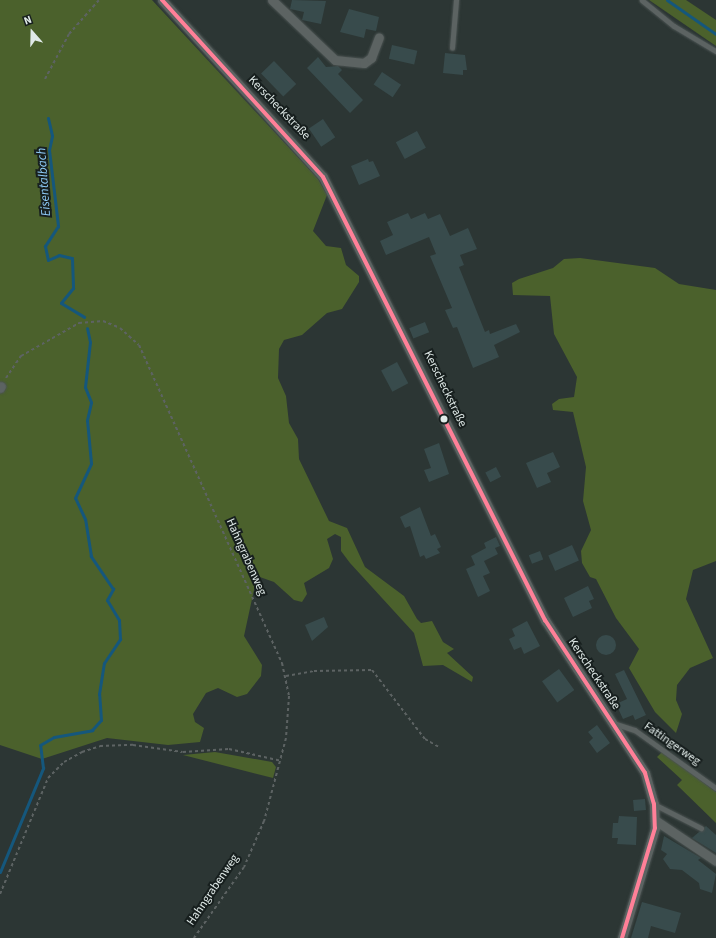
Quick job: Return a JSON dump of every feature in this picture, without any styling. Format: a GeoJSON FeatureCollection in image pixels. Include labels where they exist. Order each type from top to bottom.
{"type":"FeatureCollection","features":[{"type":"Feature","properties":{"kind":"street","name":"Kerscheckstraße"},"geometry":{"type":"LineString","coordinates":[[162,0],[323,176],[545,620],[582,681],[613,723],[645,773],[654,804],[656,820],[646,865],[622,938]]}},
{"type":"Feature","properties":{"kind":"street"},"geometry":{"type":"LineString","coordinates":[[272,0],[335,60],[364,63],[371,58],[379,37]]}},
{"type":"Feature","properties":{"kind":"street"},"geometry":{"type":"LineString","coordinates":[[656,820],[716,861]]}},
{"type":"Feature","properties":{"kind":"lane"},"geometry":{"type":"LineString","coordinates":[[452,48],[456,0]]}},
{"type":"Feature","properties":{"kind":"lane"},"geometry":{"type":"LineString","coordinates":[[642,0],[674,26],[716,51]]}},
{"type":"Feature","properties":{"kind":"lane","name":"Fattingerweg"},"geometry":{"type":"LineString","coordinates":[[613,723],[635,730],[716,788]]}},
{"type":"Feature","properties":{"kind":"lane"},"geometry":{"type":"LineString","coordinates":[[654,804],[701,828]]}},
{"type":"Feature","properties":{"kind":"path"},"geometry":{"type":"LineString","coordinates":[[45,79],[69,34],[99,0]]}},
{"type":"Feature","properties":{"kind":"path","name":"Hahngrabenweg"},"geometry":{"type":"LineString","coordinates":[[0,387],[21,356],[78,323],[103,320],[120,328],[139,346],[286,676],[288,719],[282,761],[264,821],[244,867],[194,938]]}},
{"type":"Feature","properties":{"kind":"path"},"geometry":{"type":"LineString","coordinates":[[286,676],[314,671],[372,670],[425,739],[439,747]]}},
{"type":"Feature","properties":{"kind":"path"},"geometry":{"type":"LineString","coordinates":[[0,894],[48,778],[64,762],[82,752],[107,745],[133,745],[183,752],[229,749],[282,761]]}},
{"type":"Feature","properties":{"kind":"green space"},"geometry":{"type":"Polygon","coordinates":[[[0,0],[152,0],[318,179],[327,195],[313,231],[326,246],[341,248],[346,265],[359,276],[359,282],[342,309],[327,313],[302,335],[284,340],[279,349],[278,378],[286,396],[289,423],[298,439],[299,459],[329,521],[347,528],[365,567],[404,596],[417,619],[421,623],[432,621],[443,642],[454,649],[447,653],[473,677],[472,682],[443,665],[423,666],[414,633],[350,563],[341,551],[341,537],[335,534],[327,539],[333,559],[329,568],[304,583],[307,594],[302,602],[294,600],[274,582],[257,576],[244,636],[262,665],[261,676],[247,694],[237,697],[218,688],[206,693],[193,714],[195,722],[204,728],[200,742],[168,745],[107,738],[42,759],[0,745],[0,0]]]}},
{"type":"Feature","properties":{"kind":"green space"},"geometry":{"type":"Polygon","coordinates":[[[649,0],[686,0],[716,20],[716,46],[649,0]]]}},
{"type":"Feature","properties":{"kind":"green space"},"geometry":{"type":"Polygon","coordinates":[[[580,258],[655,268],[679,284],[716,290],[716,561],[693,570],[686,599],[713,658],[690,668],[677,685],[676,700],[682,714],[676,733],[655,712],[629,668],[639,649],[616,618],[596,579],[590,577],[582,563],[581,551],[591,530],[583,501],[586,467],[573,412],[553,410],[552,404],[559,399],[574,397],[577,377],[554,334],[550,296],[513,295],[512,283],[519,279],[553,268],[564,259],[580,258]]]}},
{"type":"Feature","properties":{"kind":"green space"},"geometry":{"type":"Polygon","coordinates":[[[215,752],[272,762],[276,767],[273,778],[183,755],[215,752]]]}},
{"type":"Feature","properties":{"kind":"green space"},"geometry":{"type":"Polygon","coordinates":[[[662,752],[716,792],[716,823],[677,785],[682,780],[657,757],[662,752]]]}},
{"type":"Feature","properties":{"kind":"building"},"geometry":{"type":"Polygon","coordinates":[[[292,0],[326,1],[321,24],[302,20],[304,12],[290,9],[292,0]]]}},
{"type":"Feature","properties":{"kind":"building"},"geometry":{"type":"Polygon","coordinates":[[[349,9],[379,17],[376,31],[366,29],[364,38],[340,32],[349,9]]]}},
{"type":"Feature","properties":{"kind":"building"},"geometry":{"type":"Polygon","coordinates":[[[392,45],[417,51],[414,64],[389,59],[392,45]]]}},
{"type":"Feature","properties":{"kind":"building"},"geometry":{"type":"Polygon","coordinates":[[[445,53],[465,55],[467,70],[463,70],[463,75],[443,73],[445,53]]]}},
{"type":"Feature","properties":{"kind":"building"},"geometry":{"type":"Polygon","coordinates":[[[318,57],[326,67],[338,66],[342,70],[338,74],[363,100],[350,113],[307,68],[318,57]]]}},
{"type":"Feature","properties":{"kind":"building"},"geometry":{"type":"Polygon","coordinates":[[[274,61],[296,84],[283,97],[261,74],[274,61]]]}},
{"type":"Feature","properties":{"kind":"building"},"geometry":{"type":"Polygon","coordinates":[[[382,72],[401,85],[393,97],[374,84],[382,72]]]}},
{"type":"Feature","properties":{"kind":"building"},"geometry":{"type":"Polygon","coordinates":[[[323,119],[335,137],[321,147],[309,129],[323,119]]]}},
{"type":"Feature","properties":{"kind":"building"},"geometry":{"type":"Polygon","coordinates":[[[417,131],[426,148],[405,159],[396,142],[417,131]]]}},
{"type":"Feature","properties":{"kind":"building"},"geometry":{"type":"Polygon","coordinates":[[[368,159],[369,162],[373,161],[380,176],[359,185],[351,166],[368,159]]]}},
{"type":"Feature","properties":{"kind":"building"},"geometry":{"type":"Polygon","coordinates":[[[408,213],[411,219],[425,213],[428,219],[440,214],[450,236],[468,228],[477,249],[460,255],[464,265],[459,267],[485,332],[489,330],[490,334],[516,324],[520,332],[494,345],[499,357],[473,368],[457,327],[453,328],[445,310],[452,308],[430,256],[436,254],[429,237],[386,255],[380,241],[393,235],[387,222],[408,213]]]}},
{"type":"Feature","properties":{"kind":"building"},"geometry":{"type":"Polygon","coordinates":[[[425,322],[429,332],[413,339],[409,328],[425,322]]]}},
{"type":"Feature","properties":{"kind":"building"},"geometry":{"type":"Polygon","coordinates":[[[397,362],[408,383],[392,392],[381,370],[397,362]]]}},
{"type":"Feature","properties":{"kind":"building"},"geometry":{"type":"Polygon","coordinates":[[[439,443],[449,474],[429,482],[424,470],[431,468],[424,449],[439,443]]]}},
{"type":"Feature","properties":{"kind":"building"},"geometry":{"type":"Polygon","coordinates":[[[553,452],[560,467],[547,473],[551,482],[537,488],[526,463],[553,452]]]}},
{"type":"Feature","properties":{"kind":"building"},"geometry":{"type":"Polygon","coordinates":[[[496,467],[501,477],[490,482],[485,472],[496,467]]]}},
{"type":"Feature","properties":{"kind":"building"},"geometry":{"type":"Polygon","coordinates":[[[420,507],[431,536],[435,534],[441,547],[437,549],[440,553],[426,559],[424,555],[420,557],[410,526],[405,528],[400,517],[420,507]]]}},
{"type":"Feature","properties":{"kind":"building"},"geometry":{"type":"Polygon","coordinates":[[[496,537],[500,546],[495,548],[498,554],[484,561],[490,573],[483,576],[490,591],[478,597],[466,569],[475,565],[471,556],[486,548],[484,543],[496,537]]]}},
{"type":"Feature","properties":{"kind":"building"},"geometry":{"type":"Polygon","coordinates":[[[572,545],[579,561],[555,571],[548,556],[572,545]]]}},
{"type":"Feature","properties":{"kind":"building"},"geometry":{"type":"Polygon","coordinates":[[[540,551],[543,559],[532,564],[529,555],[540,551]]]}},
{"type":"Feature","properties":{"kind":"building"},"geometry":{"type":"Polygon","coordinates":[[[588,586],[594,599],[589,601],[592,608],[573,617],[564,598],[588,586]]]}},
{"type":"Feature","properties":{"kind":"building"},"geometry":{"type":"Polygon","coordinates":[[[324,617],[328,627],[312,641],[305,625],[324,617]]]}},
{"type":"Feature","properties":{"kind":"building"},"geometry":{"type":"Polygon","coordinates":[[[527,621],[540,646],[524,654],[521,647],[514,650],[509,639],[515,636],[512,629],[527,621]]]}},
{"type":"Feature","properties":{"kind":"building"},"geometry":{"type":"Polygon","coordinates":[[[606,635],[613,638],[616,645],[613,652],[606,655],[599,652],[596,645],[599,638],[606,635]]]}},
{"type":"Feature","properties":{"kind":"building"},"geometry":{"type":"Polygon","coordinates":[[[559,669],[574,690],[557,702],[542,681],[559,669]]]}},
{"type":"Feature","properties":{"kind":"building"},"geometry":{"type":"Polygon","coordinates":[[[624,670],[646,715],[635,720],[633,715],[623,719],[616,704],[627,699],[615,674],[624,670]]]}},
{"type":"Feature","properties":{"kind":"building"},"geometry":{"type":"Polygon","coordinates":[[[597,725],[610,743],[597,753],[589,742],[593,738],[588,732],[597,725]]]}},
{"type":"Feature","properties":{"kind":"building"},"geometry":{"type":"Polygon","coordinates":[[[645,799],[646,810],[634,811],[633,800],[645,799]]]}},
{"type":"Feature","properties":{"kind":"building"},"geometry":{"type":"Polygon","coordinates":[[[619,816],[637,817],[636,845],[617,844],[618,838],[612,838],[613,823],[618,823],[619,816]]]}},
{"type":"Feature","properties":{"kind":"building"},"geometry":{"type":"Polygon","coordinates":[[[706,826],[716,835],[716,853],[692,838],[706,826]]]}},
{"type":"Feature","properties":{"kind":"building"},"geometry":{"type":"Polygon","coordinates":[[[664,836],[701,858],[698,860],[716,874],[712,893],[700,889],[699,883],[682,870],[670,869],[663,859],[667,854],[661,850],[664,836]]]}},
{"type":"Feature","properties":{"kind":"building"},"geometry":{"type":"Polygon","coordinates":[[[642,902],[681,913],[675,933],[651,926],[648,938],[631,938],[642,902]]]}},
{"type":"Feature","properties":{"kind":"waterway"},"geometry":{"type":"LineString","coordinates":[[667,0],[716,34]]}},
{"type":"Feature","properties":{"kind":"waterway","name":"Eisentalbach"},"geometry":{"type":"LineString","coordinates":[[48,118],[52,136],[49,150],[58,226],[45,246],[48,260],[59,255],[72,258],[73,288],[61,303],[84,317]]}},
{"type":"Feature","properties":{"kind":"waterway","name":"Eisentalbach"},"geometry":{"type":"LineString","coordinates":[[0,872],[43,768],[40,745],[54,737],[92,730],[101,720],[99,694],[104,663],[120,639],[119,620],[107,600],[113,589],[91,556],[85,519],[75,498],[91,463],[87,420],[91,402],[85,387],[90,342],[87,328]]}},
{"type":"Feature","properties":{"kind":"transit line"},"geometry":{"type":"LineString","coordinates":[[162,0],[323,177],[545,620],[645,773],[654,804],[655,828],[622,938]]}}]}
